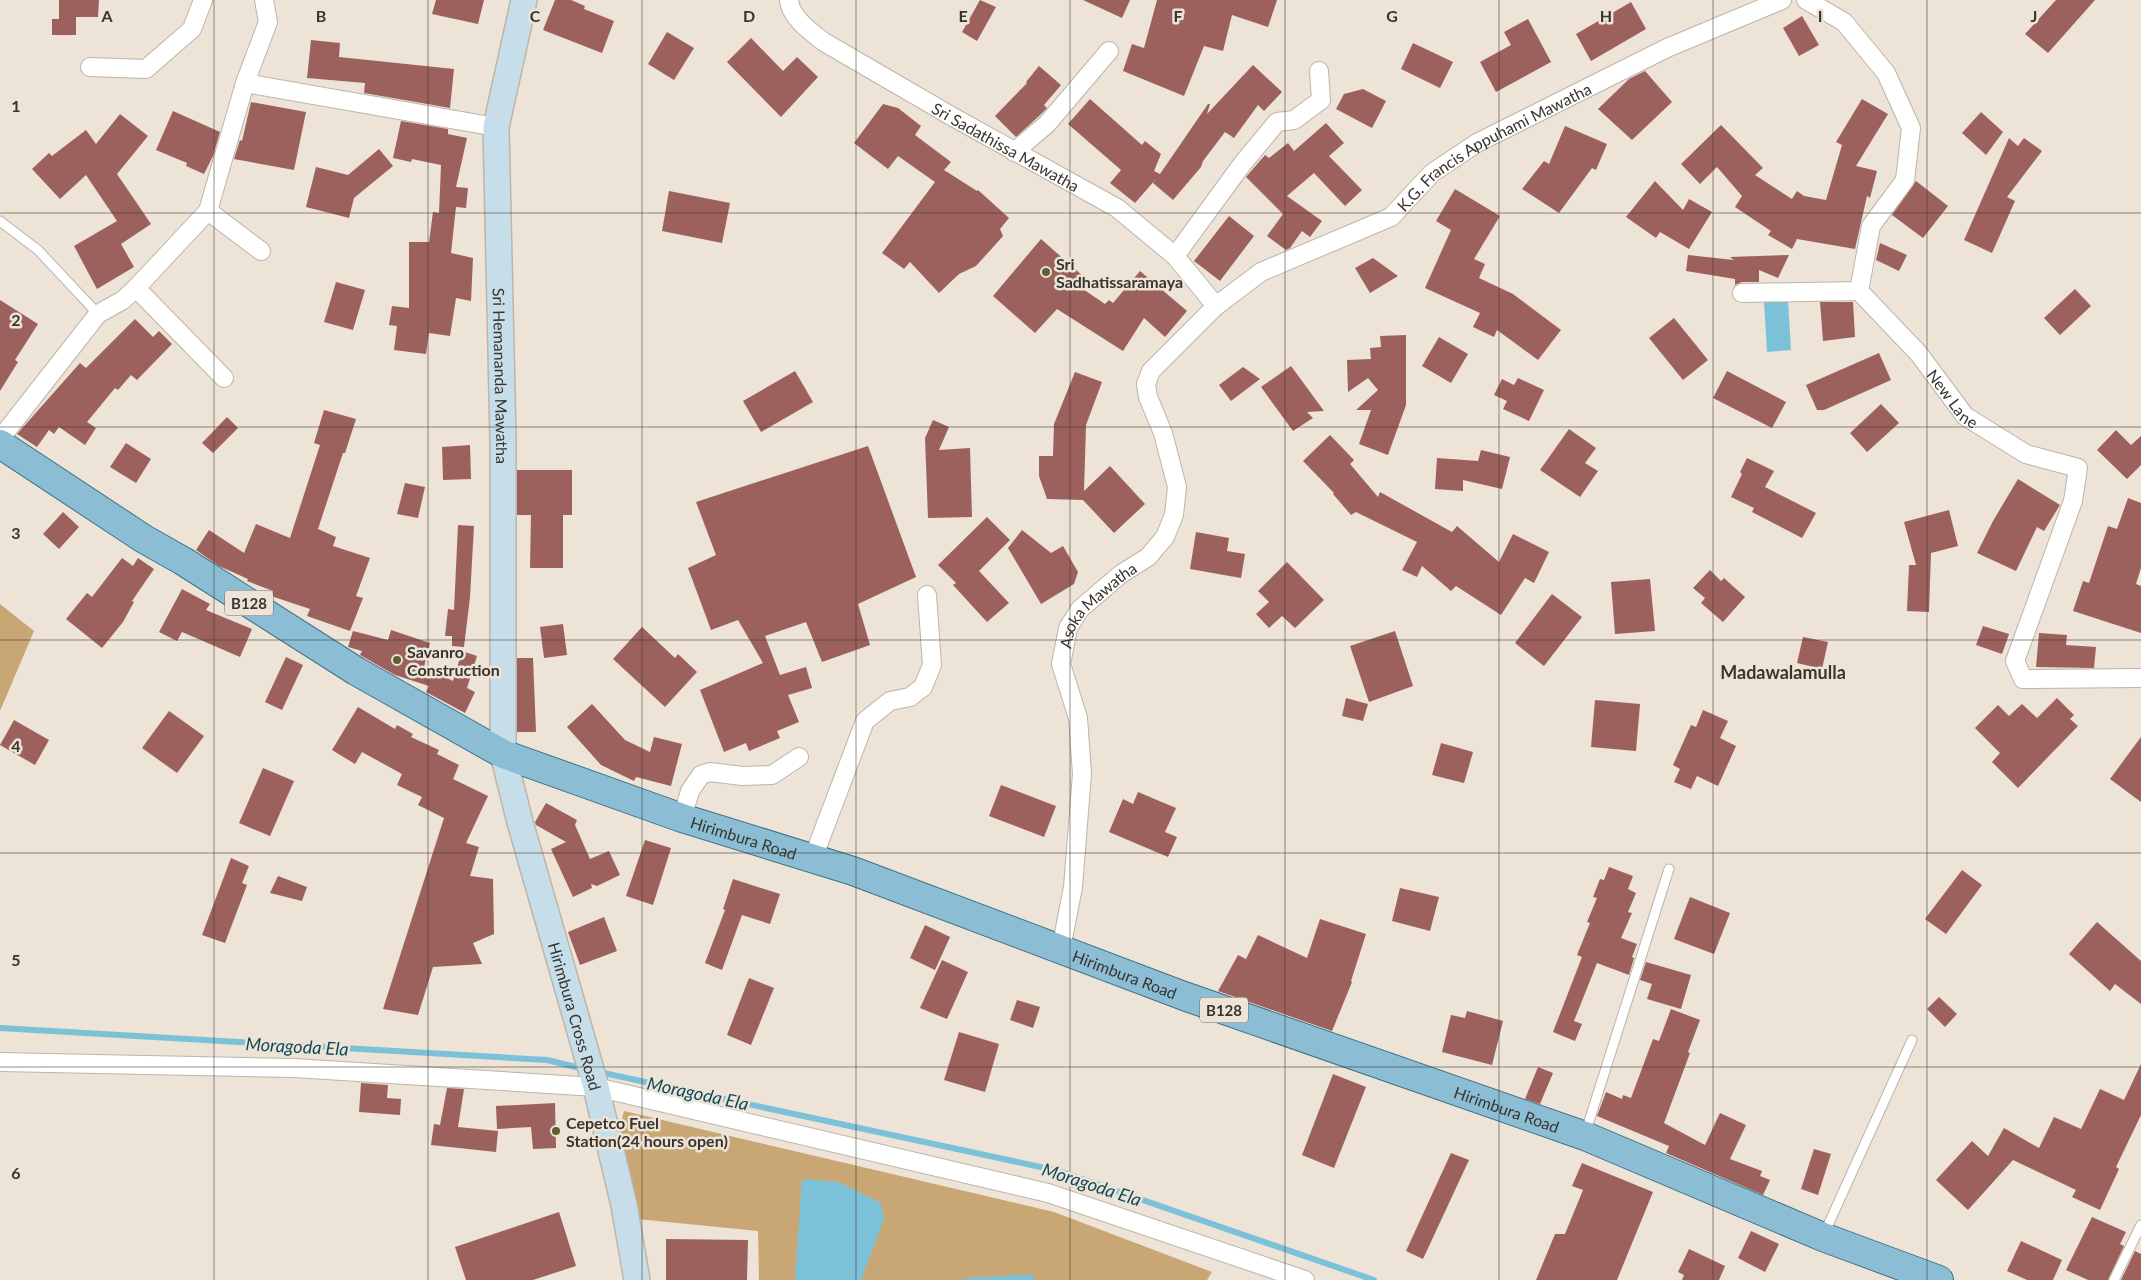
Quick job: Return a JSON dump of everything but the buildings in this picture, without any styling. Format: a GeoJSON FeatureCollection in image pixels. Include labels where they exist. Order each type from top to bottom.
{"type":"FeatureCollection","features":[{"type":"Feature","properties":{"kind":"main road","name":"Sri Hemananda Mawatha"},"geometry":{"type":"LineString","coordinates":[[504,754],[503,439],[496,128],[524,0]]}},
{"type":"Feature","properties":{"kind":"main road","name":"B128"},"geometry":{"type":"LineString","coordinates":[[0,444],[144,539],[183,561],[356,671],[504,754]]}},
{"type":"Feature","properties":{"kind":"main road","name":"Hirimbura Road"},"geometry":{"type":"LineString","coordinates":[[504,754],[682,818],[853,871],[1184,996],[1584,1136],[1823,1237],[1939,1280]]}},
{"type":"Feature","properties":{"kind":"main road","name":"Hirimbura Cross Road"},"geometry":{"type":"LineString","coordinates":[[504,754],[520,822],[596,1087],[624,1205],[637,1280]]}},
{"type":"Feature","properties":{"kind":"street"},"geometry":{"type":"LineString","coordinates":[[90,68],[146,69],[192,29],[203,0]]}},
{"type":"Feature","properties":{"kind":"street"},"geometry":{"type":"LineString","coordinates":[[0,439],[98,314],[123,300],[136,288],[208,211],[245,84],[268,22],[264,0]]}},
{"type":"Feature","properties":{"kind":"street","name":"Sri Sadathissa Mawatha"},"geometry":{"type":"LineString","coordinates":[[789,0],[789,6],[806,27],[824,42],[1014,152],[1117,208],[1175,256],[1216,306]]}},
{"type":"Feature","properties":{"kind":"street","name":"K.G. Francis Appuhami Mawatha"},"geometry":{"type":"LineString","coordinates":[[1216,306],[1261,272],[1391,217],[1432,173],[1477,143],[1667,48],[1782,0]]}},
{"type":"Feature","properties":{"kind":"street"},"geometry":{"type":"LineString","coordinates":[[1742,293],[1859,291],[1871,226],[1905,180],[1911,128],[1886,73],[1844,22],[1806,0]]}},
{"type":"Feature","properties":{"kind":"street"},"geometry":{"type":"LineString","coordinates":[[1014,152],[1046,124],[1109,51]]}},
{"type":"Feature","properties":{"kind":"street"},"geometry":{"type":"LineString","coordinates":[[1175,256],[1243,163],[1277,122],[1294,120],[1321,100],[1319,71]]}},
{"type":"Feature","properties":{"kind":"street"},"geometry":{"type":"LineString","coordinates":[[245,84],[496,128]]}},
{"type":"Feature","properties":{"kind":"street"},"geometry":{"type":"LineString","coordinates":[[208,211],[261,251]]}},
{"type":"Feature","properties":{"kind":"street"},"geometry":{"type":"LineString","coordinates":[[136,288],[224,378]]}},
{"type":"Feature","properties":{"kind":"street","name":"New Lane"},"geometry":{"type":"LineString","coordinates":[[1859,291],[1919,354],[1965,416],[2026,454],[2078,468],[2073,501],[2015,661],[2023,680],[2141,678]]}},
{"type":"Feature","properties":{"kind":"street","name":"Asoka Mawatha"},"geometry":{"type":"LineString","coordinates":[[1061,949],[1072,887],[1082,774],[1078,718],[1061,664],[1068,628],[1080,609],[1122,574],[1148,557],[1165,537],[1174,515],[1177,487],[1163,433],[1148,397],[1146,384],[1150,371],[1216,306]]}},
{"type":"Feature","properties":{"kind":"street"},"geometry":{"type":"LineString","coordinates":[[813,858],[865,721],[890,701],[910,697],[924,687],[932,665],[927,595]]}},
{"type":"Feature","properties":{"kind":"street"},"geometry":{"type":"LineString","coordinates":[[682,818],[690,792],[701,775],[710,772],[742,776],[772,775],[799,757]]}},
{"type":"Feature","properties":{"kind":"street"},"geometry":{"type":"LineString","coordinates":[[0,1062],[294,1068],[596,1087],[1048,1193],[1305,1280]]}},
{"type":"Feature","properties":{"kind":"lane"},"geometry":{"type":"LineString","coordinates":[[0,220],[38,250],[98,314]]}},
{"type":"Feature","properties":{"kind":"lane"},"geometry":{"type":"LineString","coordinates":[[1584,1136],[1669,869]]}},
{"type":"Feature","properties":{"kind":"lane"},"geometry":{"type":"LineString","coordinates":[[1823,1237],[1912,1040]]}},
{"type":"Feature","properties":{"kind":"lane"},"geometry":{"type":"LineString","coordinates":[[2114,1280],[2141,1225]]}},
{"type":"Feature","properties":{"kind":"shaded area"},"geometry":{"type":"Polygon","coordinates":[[[0,604],[34,631],[0,711],[0,604]]]}},
{"type":"Feature","properties":{"kind":"shaded area"},"geometry":{"type":"Polygon","coordinates":[[[624,1111],[1054,1212],[1212,1272],[1207,1280],[759,1280],[758,1231],[637,1219],[618,1134],[624,1111]]]}},
{"type":"Feature","properties":{"kind":"water"},"geometry":{"type":"Polygon","coordinates":[[[1788,300],[1791,350],[1767,352],[1764,302],[1788,300]]]}},
{"type":"Feature","properties":{"kind":"water"},"geometry":{"type":"Polygon","coordinates":[[[802,1179],[839,1182],[881,1203],[884,1219],[861,1280],[795,1280],[802,1179]]]}},
{"type":"Feature","properties":{"kind":"water"},"geometry":{"type":"Polygon","coordinates":[[[1032,1274],[1034,1280],[960,1280],[969,1278],[1032,1274]]]}},
{"type":"Feature","properties":{"kind":"waterway","name":"Moragoda Ela"},"geometry":{"type":"LineString","coordinates":[[0,1028],[547,1060],[584,1069]]}},
{"type":"Feature","properties":{"kind":"waterway","name":"Moragoda Ela"},"geometry":{"type":"LineString","coordinates":[[599,1072],[1059,1171],[1374,1280]]}},
{"type":"Feature","properties":{"kind":"place","name":"Sri Sadhatissaramaya"},"geometry":{"type":"Point","coordinates":[1046,272]}},
{"type":"Feature","properties":{"kind":"place","name":"Savanro Construction"},"geometry":{"type":"Point","coordinates":[397,660]}},
{"type":"Feature","properties":{"kind":"place","name":"Cepetco Fuel Station(24 hours open)"},"geometry":{"type":"Point","coordinates":[556,1131]}},
{"type":"Feature","properties":{"kind":"district","name":"Madawalamulla"},"geometry":{"type":"Point","coordinates":[1783,672]}}]}
